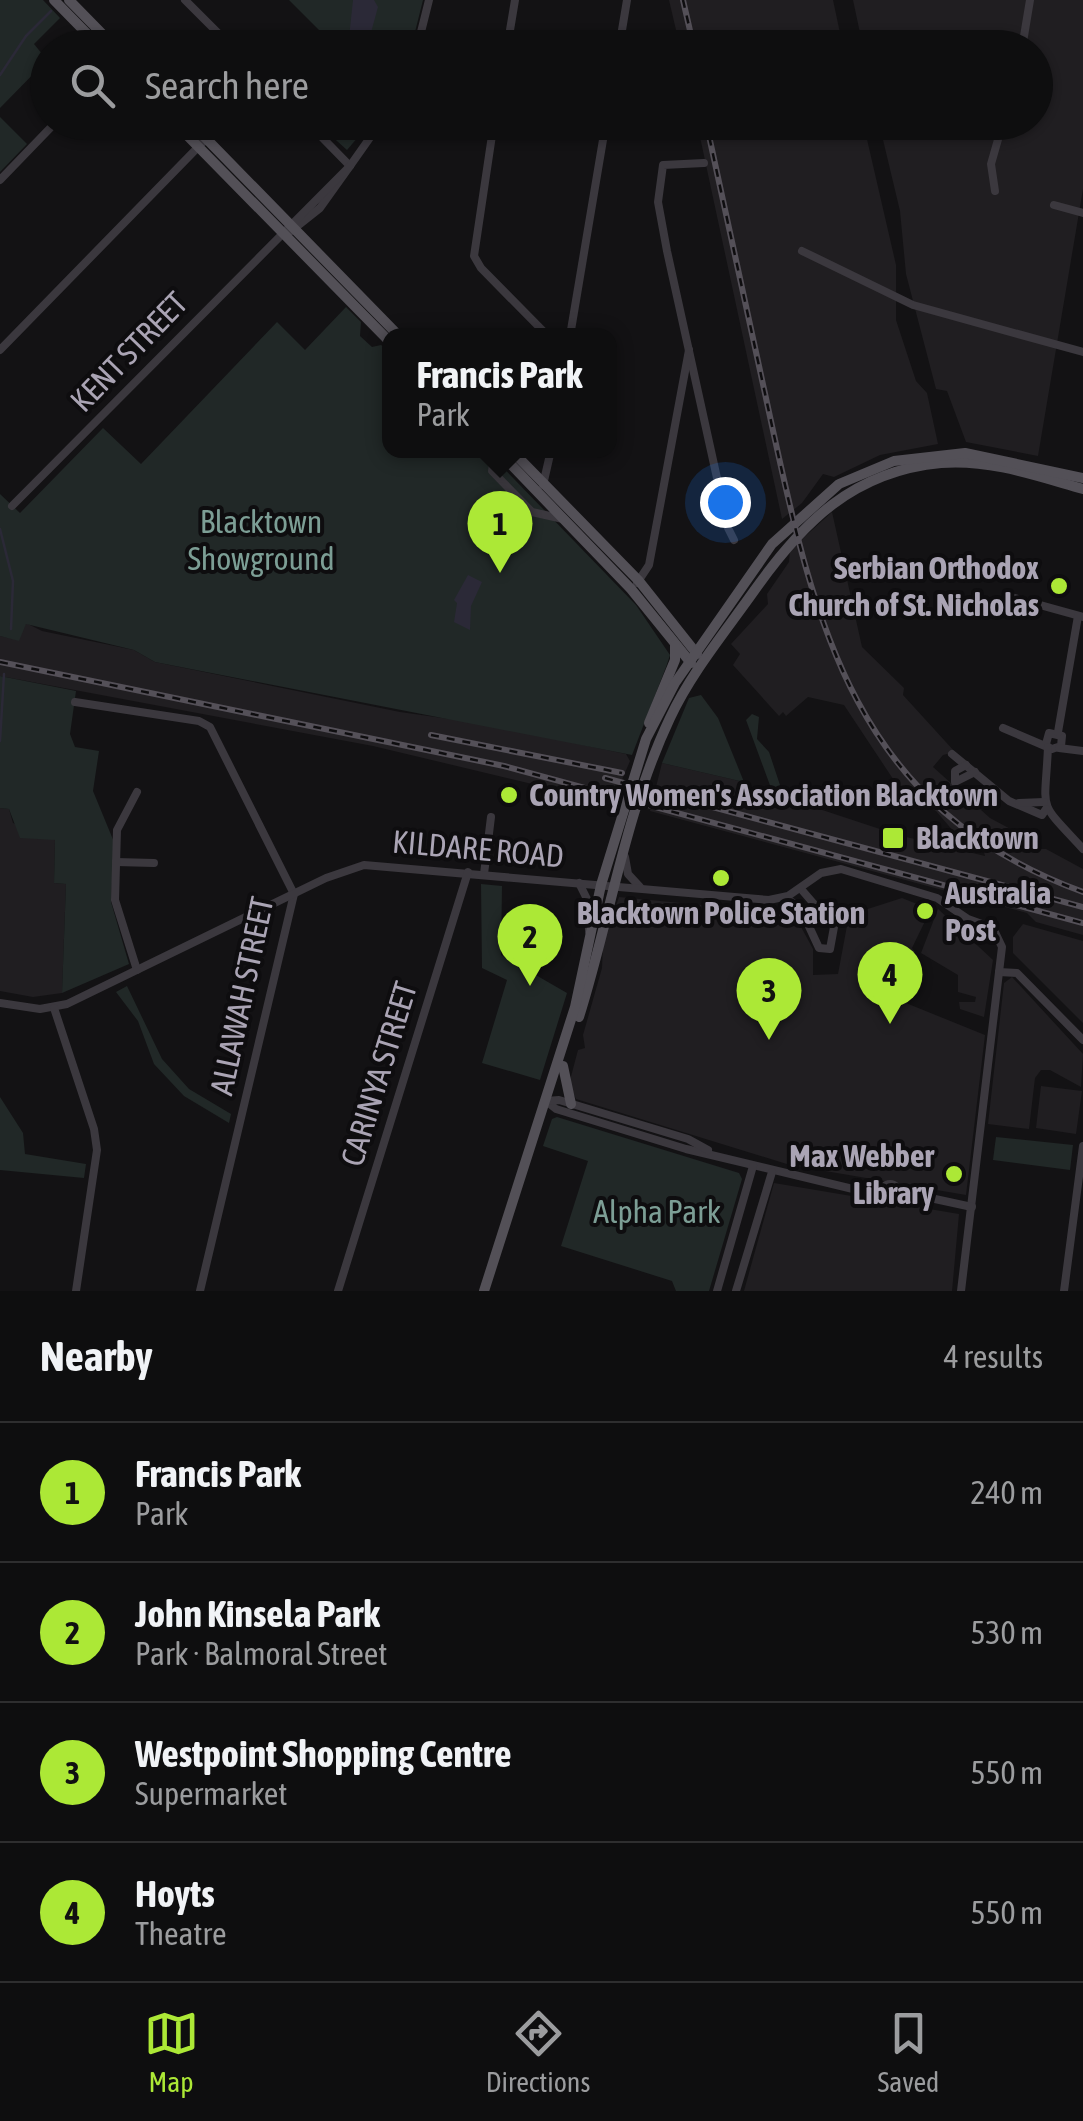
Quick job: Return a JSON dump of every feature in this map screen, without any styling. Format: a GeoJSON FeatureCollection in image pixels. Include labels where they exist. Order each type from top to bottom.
{"type":"FeatureCollection","features":[{"type":"Feature","properties":{"kind":"main road"},"geometry":{"type":"LineString","coordinates":[[54,0],[83,30]]}},
{"type":"Feature","properties":{"kind":"main road"},"geometry":{"type":"LineString","coordinates":[[69,0],[98,30]]}},
{"type":"Feature","properties":{"kind":"main road"},"geometry":{"type":"LineString","coordinates":[[198,140],[391,328]]}},
{"type":"Feature","properties":{"kind":"main road"},"geometry":{"type":"LineString","coordinates":[[290,229],[382,333]]}},
{"type":"Feature","properties":{"kind":"main road"},"geometry":{"type":"LineString","coordinates":[[646,739],[693,656],[782,533],[839,484],[873,468],[918,456],[965,454],[1083,478]]}},
{"type":"Feature","properties":{"kind":"main road"},"geometry":{"type":"LineString","coordinates":[[505,458],[635,585],[675,644],[693,656]]}},
{"type":"Feature","properties":{"kind":"main road"},"geometry":{"type":"LineString","coordinates":[[517,458],[563,519],[662,610],[693,634],[709,632]]}},
{"type":"Feature","properties":{"kind":"main road"},"geometry":{"type":"LineString","coordinates":[[546,1101],[563,1066],[625,847],[669,720],[701,667],[788,543],[819,511],[862,484],[905,469],[967,463],[1083,489]]}},
{"type":"Feature","properties":{"kind":"main road"},"geometry":{"type":"LineString","coordinates":[[662,610],[701,667]]}},
{"type":"Feature","properties":{"kind":"main road"},"geometry":{"type":"LineString","coordinates":[[485,1289],[546,1101],[600,885],[654,705],[675,660],[675,644]]}},
{"type":"Feature","properties":{"kind":"main road"},"geometry":{"type":"LineString","coordinates":[[563,1066],[565,1094],[571,1104]]}},
{"type":"Feature","properties":{"kind":"street"},"geometry":{"type":"LineString","coordinates":[[185,0],[216,30]]}},
{"type":"Feature","properties":{"kind":"street"},"geometry":{"type":"LineString","coordinates":[[422,30],[429,0]]}},
{"type":"Feature","properties":{"kind":"street"},"geometry":{"type":"LineString","coordinates":[[510,30],[515,0]]}},
{"type":"Feature","properties":{"kind":"street"},"geometry":{"type":"LineString","coordinates":[[622,30],[627,0]]}},
{"type":"Feature","properties":{"kind":"street"},"geometry":{"type":"LineString","coordinates":[[1025,30],[1030,0]]}},
{"type":"Feature","properties":{"kind":"street"},"geometry":{"type":"LineString","coordinates":[[0,180],[39,140]]}},
{"type":"Feature","properties":{"kind":"street"},"geometry":{"type":"LineString","coordinates":[[325,140],[350,166]]}},
{"type":"Feature","properties":{"kind":"street","name":"KENT STREET"},"geometry":{"type":"LineString","coordinates":[[12,506],[290,229],[350,166],[369,140]]}},
{"type":"Feature","properties":{"kind":"street"},"geometry":{"type":"LineString","coordinates":[[491,140],[474,256],[541,328]]}},
{"type":"Feature","properties":{"kind":"street"},"geometry":{"type":"LineString","coordinates":[[571,328],[603,140]]}},
{"type":"Feature","properties":{"kind":"street"},"geometry":{"type":"LineString","coordinates":[[995,191],[991,164],[998,140]]}},
{"type":"Feature","properties":{"kind":"street"},"geometry":{"type":"LineString","coordinates":[[0,350],[202,143]]}},
{"type":"Feature","properties":{"kind":"street"},"geometry":{"type":"LineString","coordinates":[[704,163],[665,163],[658,202],[688,350],[734,540]]}},
{"type":"Feature","properties":{"kind":"street"},"geometry":{"type":"LineString","coordinates":[[1054,205],[1083,212]]}},
{"type":"Feature","properties":{"kind":"street"},"geometry":{"type":"LineString","coordinates":[[802,250],[912,305],[1083,352]]}},
{"type":"Feature","properties":{"kind":"street"},"geometry":{"type":"LineString","coordinates":[[635,585],[649,564],[688,350]]}},
{"type":"Feature","properties":{"kind":"street"},"geometry":{"type":"LineString","coordinates":[[676,406],[687,399],[700,403]]}},
{"type":"Feature","properties":{"kind":"street"},"geometry":{"type":"LineString","coordinates":[[494,458],[492,471],[532,512],[563,519]]}},
{"type":"Feature","properties":{"kind":"street"},"geometry":{"type":"LineString","coordinates":[[540,488],[549,458]]}},
{"type":"Feature","properties":{"kind":"street"},"geometry":{"type":"LineString","coordinates":[[1011,597],[1080,617],[1046,772],[1045,806],[1052,820],[1083,849]]}},
{"type":"Feature","properties":{"kind":"street","name":"ALLAWAH STREET"},"geometry":{"type":"LineString","coordinates":[[75,702],[210,726],[294,894],[200,1291]]}},
{"type":"Feature","properties":{"kind":"street"},"geometry":{"type":"LineString","coordinates":[[1003,728],[1083,750]]}},
{"type":"Feature","properties":{"kind":"street"},"geometry":{"type":"LineString","coordinates":[[952,754],[1010,801],[1045,806]]}},
{"type":"Feature","properties":{"kind":"street"},"geometry":{"type":"LineString","coordinates":[[966,765],[955,771],[955,782],[975,772]]}},
{"type":"Feature","properties":{"kind":"street"},"geometry":{"type":"LineString","coordinates":[[137,792],[116,830],[115,904],[137,970]]}},
{"type":"Feature","properties":{"kind":"street"},"geometry":{"type":"LineString","coordinates":[[484,874],[491,816]]}},
{"type":"Feature","properties":{"kind":"street"},"geometry":{"type":"LineString","coordinates":[[625,847],[628,874],[642,888]]}},
{"type":"Feature","properties":{"kind":"street"},"geometry":{"type":"LineString","coordinates":[[116,862],[154,864]]}},
{"type":"Feature","properties":{"kind":"street","name":"KILDARE ROAD"},"geometry":{"type":"LineString","coordinates":[[0,1003],[54,1008],[364,865],[784,898]]}},
{"type":"Feature","properties":{"kind":"street"},"geometry":{"type":"LineString","coordinates":[[784,898],[820,873],[842,869],[944,900],[968,919],[996,930],[1002,947],[961,1291]]}},
{"type":"Feature","properties":{"kind":"street","name":"CARINYA STREET"},"geometry":{"type":"LineString","coordinates":[[338,1291],[468,872]]}},
{"type":"Feature","properties":{"kind":"street"},"geometry":{"type":"LineString","coordinates":[[579,883],[588,901],[589,931]]}},
{"type":"Feature","properties":{"kind":"street"},"geometry":{"type":"LineString","coordinates":[[784,898],[800,907],[820,948],[830,949],[834,927],[801,888]]}},
{"type":"Feature","properties":{"kind":"street"},"geometry":{"type":"LineString","coordinates":[[998,972],[1017,972],[1083,1040]]}},
{"type":"Feature","properties":{"kind":"street"},"geometry":{"type":"LineString","coordinates":[[54,1008],[94,1129],[97,1150],[76,1291]]}},
{"type":"Feature","properties":{"kind":"street"},"geometry":{"type":"LineString","coordinates":[[546,1101],[558,1110],[772,1172],[882,1192],[894,1200],[922,1198]]}},
{"type":"Feature","properties":{"kind":"street"},"geometry":{"type":"LineString","coordinates":[[546,1101],[571,1104],[688,1139],[717,1155]]}},
{"type":"Feature","properties":{"kind":"street"},"geometry":{"type":"LineString","coordinates":[[1064,1291],[1082,1152]]}},
{"type":"Feature","properties":{"kind":"street"},"geometry":{"type":"LineString","coordinates":[[717,1291],[753,1166]]}},
{"type":"Feature","properties":{"kind":"street"},"geometry":{"type":"LineString","coordinates":[[736,1291],[772,1172]]}},
{"type":"Feature","properties":{"kind":"street"},"geometry":{"type":"LineString","coordinates":[[882,1192],[892,1184],[898,1191],[922,1198],[972,1207]]}},
{"type":"Feature","properties":{"kind":"street"},"geometry":{"type":"LineString","coordinates":[[894,1200],[898,1191]]}},
{"type":"Feature","properties":{"kind":"shaded area"},"geometry":{"type":"Polygon","coordinates":[[[353,0],[374,0],[378,7],[372,30],[350,30],[353,0]]]}},
{"type":"Feature","properties":{"kind":"shaded area"},"geometry":{"type":"Polygon","coordinates":[[[669,0],[833,0],[839,30],[676,30],[669,0]]]}},
{"type":"Feature","properties":{"kind":"shaded area"},"geometry":{"type":"Polygon","coordinates":[[[853,0],[1083,0],[1083,189],[1038,456],[966,442],[947,391],[936,389],[906,274],[900,211],[883,140],[1053,140],[1053,30],[859,30],[853,0]]]}},
{"type":"Feature","properties":{"kind":"shaded area"},"geometry":{"type":"Polygon","coordinates":[[[701,140],[867,140],[896,265],[896,320],[916,381],[927,393],[938,444],[880,455],[834,477],[823,474],[802,503],[782,519],[701,140]]]}},
{"type":"Feature","properties":{"kind":"shaded area"},"geometry":{"type":"Polygon","coordinates":[[[832,512],[862,647],[904,688],[903,695],[955,752],[943,755],[933,767],[990,818],[1029,839],[1022,841],[1024,849],[1046,849],[1083,869],[1083,935],[1036,922],[1027,913],[650,811],[662,763],[744,782],[752,793],[763,797],[783,797],[898,835],[985,856],[983,848],[960,839],[936,811],[901,791],[844,705],[808,697],[786,716],[783,712],[779,716],[733,665],[740,654],[731,644],[768,604],[767,594],[789,562],[790,550],[832,512]]]}},
{"type":"Feature","properties":{"kind":"shaded area"},"geometry":{"type":"Polygon","coordinates":[[[468,575],[482,582],[471,606],[470,630],[454,622],[454,600],[468,575]]]}},
{"type":"Feature","properties":{"kind":"shaded area"},"geometry":{"type":"Polygon","coordinates":[[[26,623],[42,631],[134,650],[155,662],[400,712],[478,723],[626,754],[630,761],[612,803],[373,746],[0,676],[0,636],[18,640],[26,623]]]}},
{"type":"Feature","properties":{"kind":"shaded area"},"geometry":{"type":"Polygon","coordinates":[[[0,808],[9,809],[13,823],[55,840],[54,883],[66,884],[62,993],[33,997],[0,991],[0,808]]]}},
{"type":"Feature","properties":{"kind":"shaded area"},"geometry":{"type":"Polygon","coordinates":[[[619,897],[794,914],[813,949],[813,975],[838,974],[849,915],[902,898],[927,908],[929,913],[912,948],[915,952],[896,999],[985,1035],[966,1195],[790,1165],[576,1099],[569,1084],[578,1050],[585,1048],[583,1035],[602,968],[603,943],[619,897]]]}},
{"type":"Feature","properties":{"kind":"shaded area"},"geometry":{"type":"Polygon","coordinates":[[[938,909],[993,960],[984,1017],[960,1009],[959,1002],[975,1002],[976,997],[958,992],[958,975],[921,953],[938,909]]]}},
{"type":"Feature","properties":{"kind":"shaded area"},"geometry":{"type":"Polygon","coordinates":[[[1023,924],[1083,941],[1083,1023],[1013,953],[1013,937],[1023,924]]]}},
{"type":"Feature","properties":{"kind":"shaded area"},"geometry":{"type":"Polygon","coordinates":[[[1012,977],[1083,1054],[1081,1087],[1050,1070],[1041,1070],[1035,1078],[1029,1129],[988,1124],[1004,983],[1012,977]]]}},
{"type":"Feature","properties":{"kind":"shaded area"},"geometry":{"type":"Polygon","coordinates":[[[1041,1086],[1082,1091],[1076,1134],[1036,1128],[1041,1086]]]}},
{"type":"Feature","properties":{"kind":"shaded area"},"geometry":{"type":"Polygon","coordinates":[[[774,1183],[959,1214],[952,1291],[744,1291],[774,1183]]]}},
{"type":"Feature","properties":{"kind":"green space"},"geometry":{"type":"Polygon","coordinates":[[[0,0],[43,0],[60,18],[48,30],[30,30],[30,77],[0,108],[0,0]]]}},
{"type":"Feature","properties":{"kind":"green space"},"geometry":{"type":"Polygon","coordinates":[[[289,0],[423,0],[416,30],[319,30],[289,0]]]}},
{"type":"Feature","properties":{"kind":"green space"},"geometry":{"type":"Polygon","coordinates":[[[0,117],[27,144],[0,172],[0,117]]]}},
{"type":"Feature","properties":{"kind":"green space"},"geometry":{"type":"Polygon","coordinates":[[[336,140],[356,140],[347,150],[336,140]]]}},
{"type":"Feature","properties":{"kind":"green space","name":"Blacktown Showground"},"geometry":{"type":"Polygon","coordinates":[[[346,307],[361,322],[360,336],[372,347],[382,346],[382,458],[494,458],[636,605],[670,655],[632,755],[155,662],[134,650],[26,624],[19,641],[0,636],[0,494],[20,513],[103,428],[141,464],[277,322],[305,350],[346,307]]]}},
{"type":"Feature","properties":{"kind":"green space"},"geometry":{"type":"Polygon","coordinates":[[[0,676],[76,691],[70,734],[75,747],[99,751],[93,791],[114,842],[111,902],[129,964],[62,993],[66,884],[54,883],[55,840],[20,838],[9,809],[0,808],[0,676]]]}},
{"type":"Feature","properties":{"kind":"green space"},"geometry":{"type":"Polygon","coordinates":[[[701,695],[718,718],[744,782],[662,763],[689,698],[701,695]]]}},
{"type":"Feature","properties":{"kind":"green space"},"geometry":{"type":"Polygon","coordinates":[[[752,714],[759,717],[757,739],[769,752],[784,797],[775,799],[746,720],[752,714]]]}},
{"type":"Feature","properties":{"kind":"green space"},"geometry":{"type":"Polygon","coordinates":[[[481,884],[502,886],[501,955],[567,993],[540,1080],[482,1063],[507,980],[482,968],[481,884]]]}},
{"type":"Feature","properties":{"kind":"green space"},"geometry":{"type":"Polygon","coordinates":[[[127,986],[162,1059],[189,1089],[231,1114],[229,1123],[184,1096],[154,1064],[138,1021],[116,992],[127,986]]]}},
{"type":"Feature","properties":{"kind":"green space"},"geometry":{"type":"Polygon","coordinates":[[[0,1097],[23,1133],[25,1154],[86,1164],[84,1178],[0,1170],[0,1097]]]}},
{"type":"Feature","properties":{"kind":"green space","name":"Alpha Park"},"geometry":{"type":"Polygon","coordinates":[[[557,1117],[739,1173],[742,1179],[709,1291],[676,1291],[672,1281],[561,1246],[588,1161],[543,1146],[552,1119],[557,1117]]]}},
{"type":"Feature","properties":{"kind":"green space"},"geometry":{"type":"Polygon","coordinates":[[[996,1137],[1073,1145],[1070,1170],[993,1160],[996,1137]]]}},
{"type":"Feature","properties":{"kind":"waterway"},"geometry":{"type":"LineString","coordinates":[[32,30],[51,11]]}},
{"type":"Feature","properties":{"kind":"waterway"},"geometry":{"type":"LineString","coordinates":[[0,75],[30,32]]}},
{"type":"Feature","properties":{"kind":"waterway"},"geometry":{"type":"LineString","coordinates":[[0,529],[13,581],[11,629]]}},
{"type":"Feature","properties":{"kind":"waterway"},"geometry":{"type":"LineString","coordinates":[[0,741],[4,674]]}},
{"type":"Feature","properties":{"kind":"railway"},"geometry":{"type":"LineString","coordinates":[[683,0],[690,30]]}},
{"type":"Feature","properties":{"kind":"railway"},"geometry":{"type":"LineString","coordinates":[[710,140],[805,565],[828,636],[857,701],[895,760],[944,812],[1006,856],[1083,892]]}},
{"type":"Feature","properties":{"kind":"railway"},"geometry":{"type":"LineString","coordinates":[[0,662],[504,766],[1083,923]]}},
{"type":"Feature","properties":{"kind":"railway"},"geometry":{"type":"LineString","coordinates":[[431,735],[622,773]]}},
{"type":"Feature","properties":{"kind":"railway"},"geometry":{"type":"LineString","coordinates":[[605,778],[1083,907]]}},
{"type":"Feature","properties":{"kind":"place","name":"Francis Park"},"geometry":{"type":"Point","coordinates":[500,573]}},
{"type":"Feature","properties":{"kind":"place","name":"Serbian Orthodox Church of St. Nicholas"},"geometry":{"type":"Point","coordinates":[1059,586]}},
{"type":"Feature","properties":{"kind":"place","name":"Country Women's Association Blacktown"},"geometry":{"type":"Point","coordinates":[509,795]}},
{"type":"Feature","properties":{"kind":"place","name":"Blacktown"},"geometry":{"type":"Point","coordinates":[893,838]}},
{"type":"Feature","properties":{"kind":"place","name":"Blacktown Police Station"},"geometry":{"type":"Point","coordinates":[721,878]}},
{"type":"Feature","properties":{"kind":"place","name":"Australia Post"},"geometry":{"type":"Point","coordinates":[925,911]}},
{"type":"Feature","properties":{"kind":"place","name":"John Kinsela Park"},"geometry":{"type":"Point","coordinates":[530,986]}},
{"type":"Feature","properties":{"kind":"place","name":"Hoyts"},"geometry":{"type":"Point","coordinates":[890,1024]}},
{"type":"Feature","properties":{"kind":"place","name":"Westpoint Shopping Centre"},"geometry":{"type":"Point","coordinates":[769,1040]}},
{"type":"Feature","properties":{"kind":"place","name":"Max Webber Library"},"geometry":{"type":"Point","coordinates":[954,1174]}}]}
